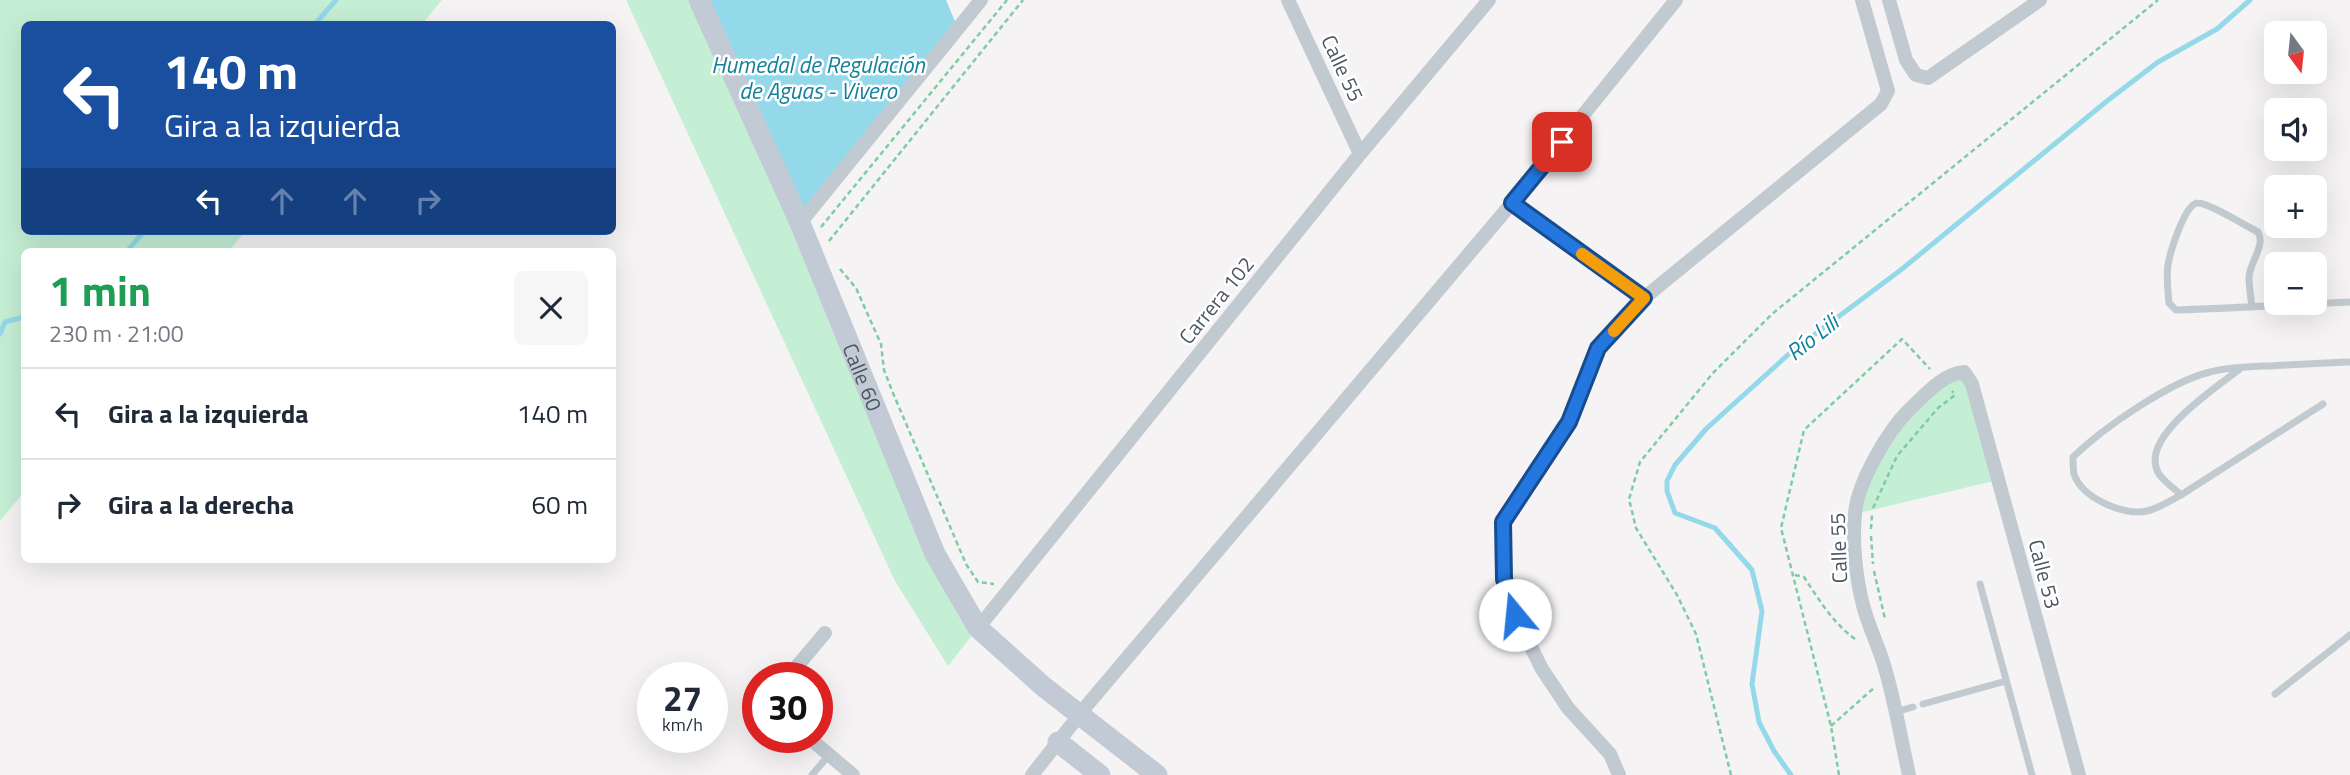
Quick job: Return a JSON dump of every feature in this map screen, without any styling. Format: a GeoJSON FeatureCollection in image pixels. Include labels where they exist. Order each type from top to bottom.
{"type":"FeatureCollection","features":[{"type":"Feature","properties":{"kind":"street","name":"Calle 60"},"geometry":{"type":"LineString","coordinates":[[699,0],[812,236],[935,554],[978,628],[1044,687],[1157,775]]}},
{"type":"Feature","properties":{"kind":"street"},"geometry":{"type":"LineString","coordinates":[[812,236],[981,0]]}},
{"type":"Feature","properties":{"kind":"street","name":"Calle 55"},"geometry":{"type":"LineString","coordinates":[[1288,0],[1360,155]]}},
{"type":"Feature","properties":{"kind":"street","name":"Carrera 102"},"geometry":{"type":"LineString","coordinates":[[978,628],[1360,155],[1489,0]]}},
{"type":"Feature","properties":{"kind":"street"},"geometry":{"type":"LineString","coordinates":[[1032,775],[1512,203],[1676,0]]}},
{"type":"Feature","properties":{"kind":"street"},"geometry":{"type":"LineString","coordinates":[[1619,775],[1610,754],[1568,708],[1537,659],[1515,615],[1504,579],[1503,522],[1569,422],[1598,348],[1644,298],[1881,104],[1888,91],[1863,0]]}},
{"type":"Feature","properties":{"kind":"street"},"geometry":{"type":"LineString","coordinates":[[1889,0],[1906,60],[1916,75],[1928,78],[2040,0]]}},
{"type":"Feature","properties":{"kind":"street"},"geometry":{"type":"LineString","coordinates":[[1512,203],[1644,298]]}},
{"type":"Feature","properties":{"kind":"street","name":"Calle 53"},"geometry":{"type":"LineString","coordinates":[[1941,381],[1964,372],[1972,384],[2079,775]]}},
{"type":"Feature","properties":{"kind":"street","name":"Calle 55"},"geometry":{"type":"LineString","coordinates":[[1909,775],[1885,667],[1857,579],[1855,514],[1858,497],[1881,447],[1899,420],[1941,381]]}},
{"type":"Feature","properties":{"kind":"street"},"geometry":{"type":"LineString","coordinates":[[801,662],[825,633]]}},
{"type":"Feature","properties":{"kind":"street"},"geometry":{"type":"LineString","coordinates":[[1058,742],[1100,775]]}},
{"type":"Feature","properties":{"kind":"street"},"geometry":{"type":"LineString","coordinates":[[827,753],[853,775]]}},
{"type":"Feature","properties":{"kind":"lane"},"geometry":{"type":"LineString","coordinates":[[2252,307],[2249,276],[2261,236],[2200,203],[2194,203],[2188,208],[2168,264],[2167,283],[2172,308],[2176,310],[2252,307],[2350,302]]}},
{"type":"Feature","properties":{"kind":"lane"},"geometry":{"type":"LineString","coordinates":[[2323,404],[2181,495],[2144,512],[2125,510],[2097,500],[2082,488],[2074,473],[2073,457],[2085,445],[2158,394],[2184,380],[2210,371],[2350,362]]}},
{"type":"Feature","properties":{"kind":"lane"},"geometry":{"type":"LineString","coordinates":[[2181,495],[2156,470],[2154,455],[2161,439],[2176,422],[2241,368]]}},
{"type":"Feature","properties":{"kind":"lane"},"geometry":{"type":"LineString","coordinates":[[1980,584],[2032,775]]}},
{"type":"Feature","properties":{"kind":"lane"},"geometry":{"type":"LineString","coordinates":[[2275,694],[2350,635]]}},
{"type":"Feature","properties":{"kind":"lane"},"geometry":{"type":"LineString","coordinates":[[1923,704],[2006,681]]}},
{"type":"Feature","properties":{"kind":"lane"},"geometry":{"type":"LineString","coordinates":[[1895,712],[1913,707]]}},
{"type":"Feature","properties":{"kind":"lane"},"geometry":{"type":"LineString","coordinates":[[813,775],[829,755]]}},
{"type":"Feature","properties":{"kind":"path"},"geometry":{"type":"LineString","coordinates":[[812,236],[1007,0]]}},
{"type":"Feature","properties":{"kind":"path"},"geometry":{"type":"LineString","coordinates":[[812,236],[1023,0]]}},
{"type":"Feature","properties":{"kind":"path"},"geometry":{"type":"LineString","coordinates":[[1731,775],[1696,634],[1677,595],[1636,528],[1629,499],[1640,462],[1713,373],[1772,314],[2158,0]]}},
{"type":"Feature","properties":{"kind":"path"},"geometry":{"type":"LineString","coordinates":[[835,263],[856,288],[881,344],[884,370],[966,564],[978,582],[1011,587]]}},
{"type":"Feature","properties":{"kind":"path"},"geometry":{"type":"LineString","coordinates":[[1839,775],[1831,726],[1781,528],[1804,430],[1902,339],[1955,395],[1938,408],[1897,456],[1872,510],[1873,569],[1885,620]]}},
{"type":"Feature","properties":{"kind":"path"},"geometry":{"type":"LineString","coordinates":[[1793,574],[1804,577],[1848,635],[1860,642]]}},
{"type":"Feature","properties":{"kind":"path"},"geometry":{"type":"LineString","coordinates":[[1831,726],[1875,688],[1885,667]]}},
{"type":"Feature","properties":{"kind":"green space"},"geometry":{"type":"Polygon","coordinates":[[[0,0],[442,0],[424,21],[21,21],[21,235],[243,235],[231,248],[21,248],[21,496],[0,521],[0,0]]]}},
{"type":"Feature","properties":{"kind":"green space"},"geometry":{"type":"Polygon","coordinates":[[[626,0],[699,0],[978,628],[948,666],[895,581],[626,0]]]}},
{"type":"Feature","properties":{"kind":"green space"},"geometry":{"type":"Polygon","coordinates":[[[1964,372],[1998,480],[1855,514],[1899,420],[1964,372]]]}},
{"type":"Feature","properties":{"kind":"water","name":"Humedal de Regulación de Aguas - Vivero"},"geometry":{"type":"Polygon","coordinates":[[[700,0],[946,0],[957,26],[800,223],[700,0]]]}},
{"type":"Feature","properties":{"kind":"waterway"},"geometry":{"type":"LineString","coordinates":[[318,21],[336,0]]}},
{"type":"Feature","properties":{"kind":"waterway","name":"Río Lili"},"geometry":{"type":"LineString","coordinates":[[1791,775],[1774,751],[1759,722],[1752,684],[1762,611],[1752,570],[1715,528],[1675,513],[1667,491],[1667,481],[1675,465],[1706,429],[1790,353],[1902,269],[2107,101],[2158,62],[2217,29],[2250,0]]}},
{"type":"Feature","properties":{"kind":"waterway"},"geometry":{"type":"LineString","coordinates":[[130,248],[141,235]]}},
{"type":"Feature","properties":{"kind":"waterway"},"geometry":{"type":"LineString","coordinates":[[0,334],[5,322],[21,318]]}},
{"type":"Feature","properties":{"kind":"slow traffic"},"geometry":{"type":"LineString","coordinates":[[1582,254],[1644,298],[1614,331]]}},
{"type":"Feature","properties":{"kind":"route"},"geometry":{"type":"LineString","coordinates":[[1515,615],[1504,579],[1503,522],[1569,422],[1598,348],[1644,298],[1512,203],[1562,142]]}}]}
